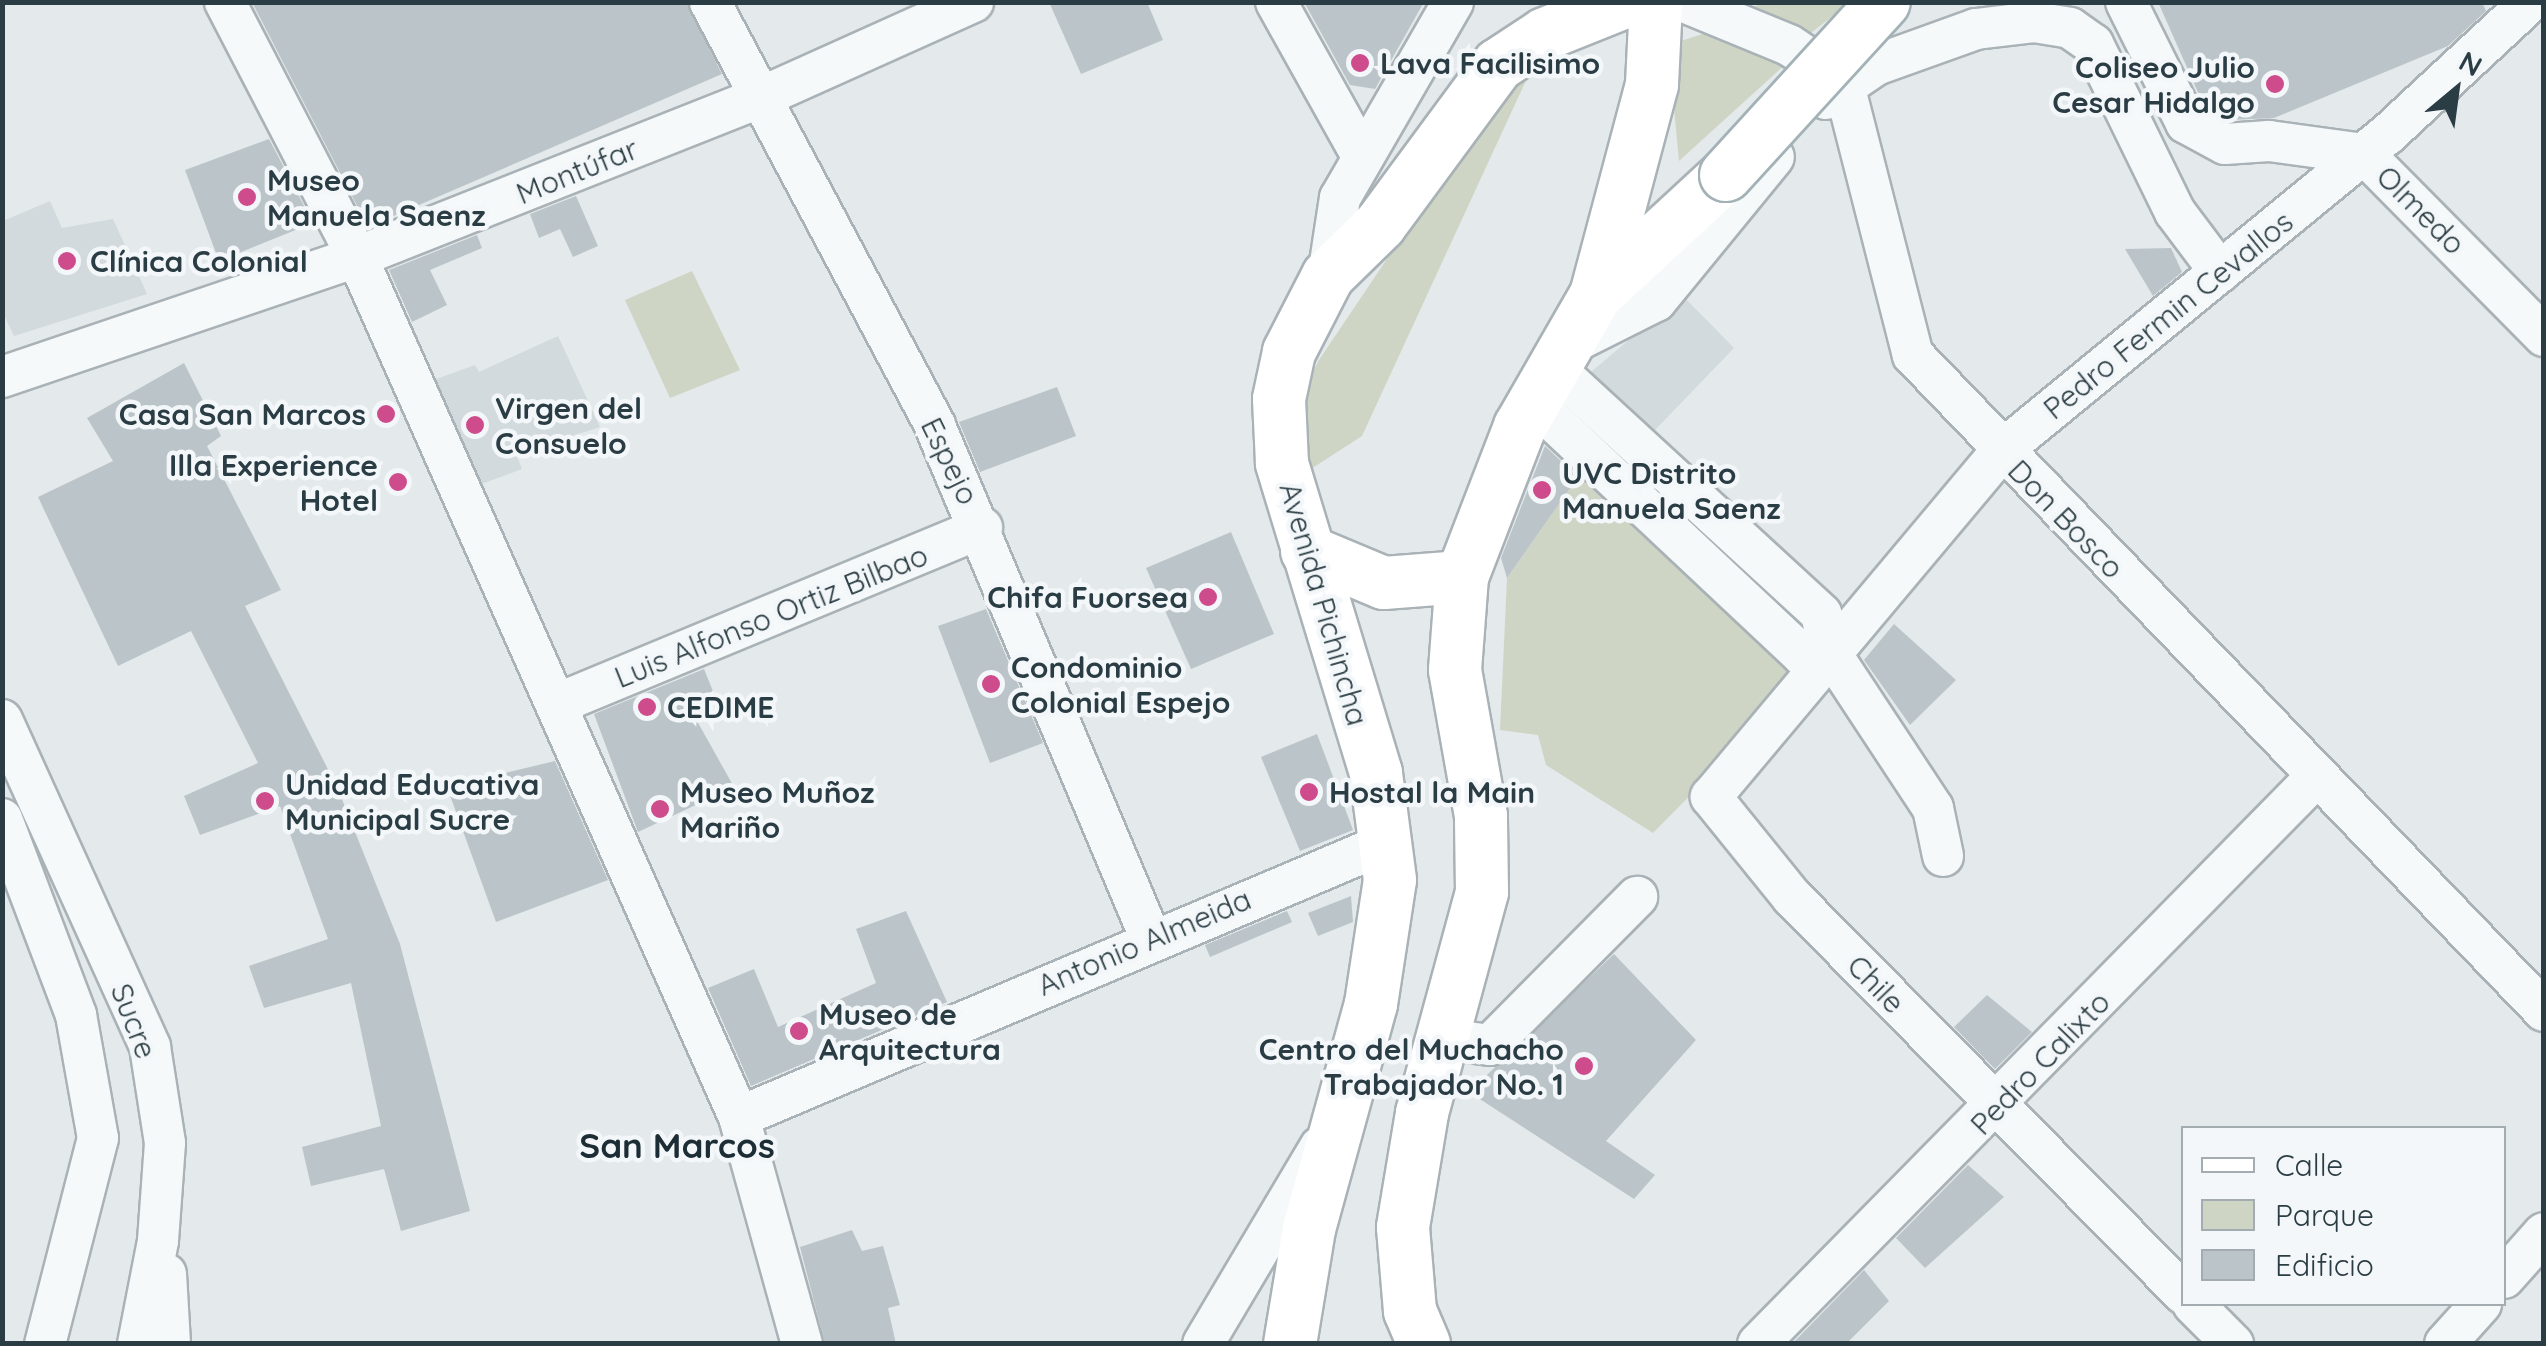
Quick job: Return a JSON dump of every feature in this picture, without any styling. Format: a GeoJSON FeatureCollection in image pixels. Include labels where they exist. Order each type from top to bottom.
{"type":"FeatureCollection","features":[{"type":"Feature","properties":{"kind":"main road","name":"Avenida Pichincha"},"geometry":{"type":"LineString","coordinates":[[1290,1344],[1387,915],[1386,844],[1376,773],[1282,462],[1279,398],[1289,352],[1328,276],[1380,225],[1498,64],[1545,34],[1626,2]]}},
{"type":"Feature","properties":{"kind":"main road"},"geometry":{"type":"LineString","coordinates":[[1424,1344],[1410,1311],[1402,1226],[1440,1038],[1482,892],[1481,816],[1455,670],[1462,577],[1480,520],[1596,295],[1652,84],[1656,2]]}},
{"type":"Feature","properties":{"kind":"main road"},"geometry":{"type":"LineString","coordinates":[[1596,295],[1726,176],[1884,2]]}},
{"type":"Feature","properties":{"kind":"main road"},"geometry":{"type":"LineString","coordinates":[[1308,552],[1384,584],[1462,577]]}},
{"type":"Feature","properties":{"kind":"street"},"geometry":{"type":"LineString","coordinates":[[225,2],[357,258],[559,703],[739,1117],[802,1344]]}},
{"type":"Feature","properties":{"kind":"street","name":"Espejo"},"geometry":{"type":"LineString","coordinates":[[710,2],[982,528],[1150,938]]}},
{"type":"Feature","properties":{"kind":"street","name":"Montúfar"},"geometry":{"type":"LineString","coordinates":[[2,377],[357,258],[757,99],[973,2]]}},
{"type":"Feature","properties":{"kind":"street"},"geometry":{"type":"LineString","coordinates":[[1276,2],[1361,154]]}},
{"type":"Feature","properties":{"kind":"street"},"geometry":{"type":"LineString","coordinates":[[1328,276],[1340,198],[1361,154],[1454,2]]}},
{"type":"Feature","properties":{"kind":"street"},"geometry":{"type":"LineString","coordinates":[[1684,2],[1801,51],[1843,81]]}},
{"type":"Feature","properties":{"kind":"street","name":"Olmedo"},"geometry":{"type":"LineString","coordinates":[[2126,2],[2186,123],[2225,144],[2269,141],[2364,154],[2544,336]]}},
{"type":"Feature","properties":{"kind":"street","name":"Pedro Fermin Cevallos"},"geometry":{"type":"LineString","coordinates":[[1830,652],[2001,452],[2364,154],[2530,2]]}},
{"type":"Feature","properties":{"kind":"street"},"geometry":{"type":"LineString","coordinates":[[1943,856],[1933,808],[1902,750],[1830,652],[1821,614],[1554,372],[1656,301],[1843,81],[1976,29],[2034,22],[2070,28],[2093,44],[2176,212],[2220,272]]}},
{"type":"Feature","properties":{"kind":"street","name":"Don Bosco"},"geometry":{"type":"LineString","coordinates":[[1843,81],[1902,335],[1928,375],[2544,1011]]}},
{"type":"Feature","properties":{"kind":"street"},"geometry":{"type":"LineString","coordinates":[[2269,141],[2309,167],[2313,197]]}},
{"type":"Feature","properties":{"kind":"street","name":"Luis Alfonso Ortiz Bilbao"},"geometry":{"type":"LineString","coordinates":[[559,703],[982,528]]}},
{"type":"Feature","properties":{"kind":"street","name":"Chile"},"geometry":{"type":"LineString","coordinates":[[1830,652],[1711,797],[1792,897],[2181,1291]]}},
{"type":"Feature","properties":{"kind":"street","name":"Sucre"},"geometry":{"type":"LineString","coordinates":[[2,720],[150,1047],[166,1143],[158,1242],[138,1344]]}},
{"type":"Feature","properties":{"kind":"street","name":"Pedro Calixto"},"geometry":{"type":"LineString","coordinates":[[1758,1344],[1997,1108],[2316,778]]}},
{"type":"Feature","properties":{"kind":"street","name":"Sucre"},"geometry":{"type":"LineString","coordinates":[[2,819],[76,1014],[98,1138],[45,1344]]}},
{"type":"Feature","properties":{"kind":"street","name":"Antonio Almeida"},"geometry":{"type":"LineString","coordinates":[[739,1117],[1150,938],[1386,844]]}},
{"type":"Feature","properties":{"kind":"street"},"geometry":{"type":"LineString","coordinates":[[1440,1038],[1490,1045],[1637,897]]}},
{"type":"Feature","properties":{"kind":"street"},"geometry":{"type":"LineString","coordinates":[[1203,1344],[1340,1114]]}},
{"type":"Feature","properties":{"kind":"street"},"geometry":{"type":"LineString","coordinates":[[2506,1276],[2544,1233]]}},
{"type":"Feature","properties":{"kind":"street"},"geometry":{"type":"LineString","coordinates":[[158,1242],[170,1344]]}},
{"type":"Feature","properties":{"kind":"street"},"geometry":{"type":"LineString","coordinates":[[2195,1306],[2233,1344]]}},
{"type":"Feature","properties":{"kind":"street"},"geometry":{"type":"LineString","coordinates":[[2445,1344],[2479,1306]]}},
{"type":"Feature","properties":{"kind":"shaded area","name":"Clínica Colonial"},"geometry":{"type":"Polygon","coordinates":[[[50,201],[62,228],[113,219],[147,294],[14,336],[3,313],[3,221],[50,201]]]}},
{"type":"Feature","properties":{"kind":"shaded area"},"geometry":{"type":"Polygon","coordinates":[[[1682,295],[1734,348],[1654,431],[1591,372],[1682,295]]]}},
{"type":"Feature","properties":{"kind":"shaded area"},"geometry":{"type":"Polygon","coordinates":[[[558,336],[600,427],[516,454],[522,469],[476,486],[428,382],[475,365],[479,372],[558,336]]]}},
{"type":"Feature","properties":{"kind":"green space"},"geometry":{"type":"Polygon","coordinates":[[[1763,3],[1849,3],[1806,37],[1738,14],[1763,3]]]}},
{"type":"Feature","properties":{"kind":"green space"},"geometry":{"type":"Polygon","coordinates":[[[1706,33],[1789,61],[1679,161],[1668,45],[1706,33]]]}},
{"type":"Feature","properties":{"kind":"green space"},"geometry":{"type":"Polygon","coordinates":[[[1529,74],[1362,436],[1297,478],[1303,390],[1319,360],[1510,76],[1529,74]]]}},
{"type":"Feature","properties":{"kind":"green space"},"geometry":{"type":"Polygon","coordinates":[[[692,271],[740,370],[670,398],[625,300],[692,271]]]}},
{"type":"Feature","properties":{"kind":"green space"},"geometry":{"type":"Polygon","coordinates":[[[1583,470],[1804,680],[1653,833],[1546,765],[1538,735],[1500,730],[1507,578],[1583,470]]]}},
{"type":"Feature","properties":{"kind":"building"},"geometry":{"type":"Polygon","coordinates":[[[252,2],[686,2],[722,74],[368,227],[252,2]]]}},
{"type":"Feature","properties":{"kind":"building"},"geometry":{"type":"Polygon","coordinates":[[[1049,2],[1147,2],[1163,40],[1081,74],[1049,2]]]}},
{"type":"Feature","properties":{"kind":"building","name":"Lava Facilisimo"},"geometry":{"type":"Polygon","coordinates":[[[1304,2],[1424,2],[1375,89],[1350,85],[1304,2]]]}},
{"type":"Feature","properties":{"kind":"building","name":"Coliseo Julio Cesar Hidalgo"},"geometry":{"type":"Polygon","coordinates":[[[2158,2],[2482,2],[2486,11],[2448,46],[2274,118],[2230,120],[2204,106],[2158,2]]]}},
{"type":"Feature","properties":{"kind":"building","name":"Museo Manuela Saenz"},"geometry":{"type":"Polygon","coordinates":[[[269,139],[313,223],[219,261],[185,170],[269,139]]]}},
{"type":"Feature","properties":{"kind":"building"},"geometry":{"type":"Polygon","coordinates":[[[576,196],[598,246],[573,257],[560,229],[539,238],[530,214],[576,196]]]}},
{"type":"Feature","properties":{"kind":"building"},"geometry":{"type":"Polygon","coordinates":[[[477,235],[482,248],[430,270],[447,305],[412,322],[389,270],[477,235]]]}},
{"type":"Feature","properties":{"kind":"building"},"geometry":{"type":"Polygon","coordinates":[[[2171,248],[2182,272],[2153,296],[2125,249],[2171,248]]]}},
{"type":"Feature","properties":{"kind":"building","name":"Unidad Educativa Municipal Sucre"},"geometry":{"type":"Polygon","coordinates":[[[184,363],[221,436],[207,446],[281,590],[245,606],[337,787],[400,944],[470,1211],[401,1231],[384,1169],[311,1186],[302,1147],[381,1126],[351,983],[264,1008],[249,966],[328,939],[280,806],[200,835],[184,796],[258,763],[191,631],[118,666],[38,497],[113,461],[87,418],[184,363]]]}},
{"type":"Feature","properties":{"kind":"building"},"geometry":{"type":"Polygon","coordinates":[[[1057,387],[1076,436],[980,472],[959,422],[1057,387]]]}},
{"type":"Feature","properties":{"kind":"building","name":"UVC Distrito Manuela Saenz"},"geometry":{"type":"Polygon","coordinates":[[[1545,446],[1578,477],[1507,578],[1501,558],[1545,446]]]}},
{"type":"Feature","properties":{"kind":"building"},"geometry":{"type":"Polygon","coordinates":[[[1231,532],[1274,634],[1191,669],[1146,568],[1231,532]]]}},
{"type":"Feature","properties":{"kind":"building","name":"Condominio Colonial Espejo"},"geometry":{"type":"Polygon","coordinates":[[[986,609],[1043,743],[990,763],[938,626],[986,609]]]}},
{"type":"Feature","properties":{"kind":"building"},"geometry":{"type":"Polygon","coordinates":[[[1894,624],[1956,680],[1910,725],[1864,660],[1894,624]]]}},
{"type":"Feature","properties":{"kind":"building"},"geometry":{"type":"Polygon","coordinates":[[[704,669],[717,701],[692,712],[734,787],[638,832],[594,714],[704,669]]]}},
{"type":"Feature","properties":{"kind":"building","name":"Hostal la Main"},"geometry":{"type":"Polygon","coordinates":[[[1317,734],[1353,830],[1300,851],[1261,757],[1317,734]]]}},
{"type":"Feature","properties":{"kind":"building"},"geometry":{"type":"Polygon","coordinates":[[[555,761],[608,880],[496,922],[447,787],[555,761]]]}},
{"type":"Feature","properties":{"kind":"building"},"geometry":{"type":"Polygon","coordinates":[[[1351,896],[1353,922],[1318,936],[1308,913],[1351,896]]]}},
{"type":"Feature","properties":{"kind":"building"},"geometry":{"type":"Polygon","coordinates":[[[906,911],[947,1002],[751,1086],[708,988],[754,969],[778,1027],[876,983],[856,929],[906,911]]]}},
{"type":"Feature","properties":{"kind":"building"},"geometry":{"type":"Polygon","coordinates":[[[1287,911],[1292,922],[1210,957],[1205,945],[1287,911]]]}},
{"type":"Feature","properties":{"kind":"building","name":"Centro del Muchacho Trabajador No. 1"},"geometry":{"type":"Polygon","coordinates":[[[1614,954],[1696,1040],[1606,1141],[1655,1175],[1634,1199],[1469,1092],[1614,954]]]}},
{"type":"Feature","properties":{"kind":"building"},"geometry":{"type":"Polygon","coordinates":[[[1987,995],[2032,1032],[1995,1069],[1954,1027],[1987,995]]]}},
{"type":"Feature","properties":{"kind":"building"},"geometry":{"type":"Polygon","coordinates":[[[1968,1165],[2004,1197],[1925,1268],[1896,1238],[1968,1165]]]}},
{"type":"Feature","properties":{"kind":"building"},"geometry":{"type":"Polygon","coordinates":[[[852,1230],[862,1251],[883,1246],[900,1305],[888,1308],[896,1344],[825,1344],[800,1247],[852,1230]]]}},
{"type":"Feature","properties":{"kind":"building"},"geometry":{"type":"Polygon","coordinates":[[[1864,1270],[1889,1301],[1846,1344],[1792,1344],[1864,1270]]]}},
{"type":"Feature","properties":{"kind":"place","name":"Lava Facilisimo"},"geometry":{"type":"Point","coordinates":[1360,63]}},
{"type":"Feature","properties":{"kind":"place","name":"Coliseo Julio Cesar Hidalgo"},"geometry":{"type":"Point","coordinates":[2275,84]}},
{"type":"Feature","properties":{"kind":"place","name":"Museo Manuela Saenz"},"geometry":{"type":"Point","coordinates":[247,197]}},
{"type":"Feature","properties":{"kind":"place","name":"Clínica Colonial"},"geometry":{"type":"Point","coordinates":[67,261]}},
{"type":"Feature","properties":{"kind":"place","name":"Casa San Marcos"},"geometry":{"type":"Point","coordinates":[386,414]}},
{"type":"Feature","properties":{"kind":"place","name":"Virgen del Consuelo"},"geometry":{"type":"Point","coordinates":[475,425]}},
{"type":"Feature","properties":{"kind":"place","name":"Illa Experience Hotel"},"geometry":{"type":"Point","coordinates":[398,482]}},
{"type":"Feature","properties":{"kind":"place","name":"UVC Distrito Manuela Saenz"},"geometry":{"type":"Point","coordinates":[1542,490]}},
{"type":"Feature","properties":{"kind":"place","name":"Chifa Fuorsea"},"geometry":{"type":"Point","coordinates":[1208,597]}},
{"type":"Feature","properties":{"kind":"place","name":"Condominio Colonial Espejo"},"geometry":{"type":"Point","coordinates":[991,684]}},
{"type":"Feature","properties":{"kind":"place","name":"CEDIME"},"geometry":{"type":"Point","coordinates":[647,707]}},
{"type":"Feature","properties":{"kind":"place","name":"Hostal la Main"},"geometry":{"type":"Point","coordinates":[1309,792]}},
{"type":"Feature","properties":{"kind":"place","name":"Unidad Educativa Municipal Sucre"},"geometry":{"type":"Point","coordinates":[265,801]}},
{"type":"Feature","properties":{"kind":"place","name":"Museo Muñoz Mariño"},"geometry":{"type":"Point","coordinates":[660,809]}},
{"type":"Feature","properties":{"kind":"place","name":"Museo de Arquitectura"},"geometry":{"type":"Point","coordinates":[799,1031]}},
{"type":"Feature","properties":{"kind":"place","name":"Centro del Muchacho Trabajador No. 1"},"geometry":{"type":"Point","coordinates":[1584,1066]}},
{"type":"Feature","properties":{"kind":"district","name":"San Marcos"},"geometry":{"type":"Point","coordinates":[677,1145]}}]}
